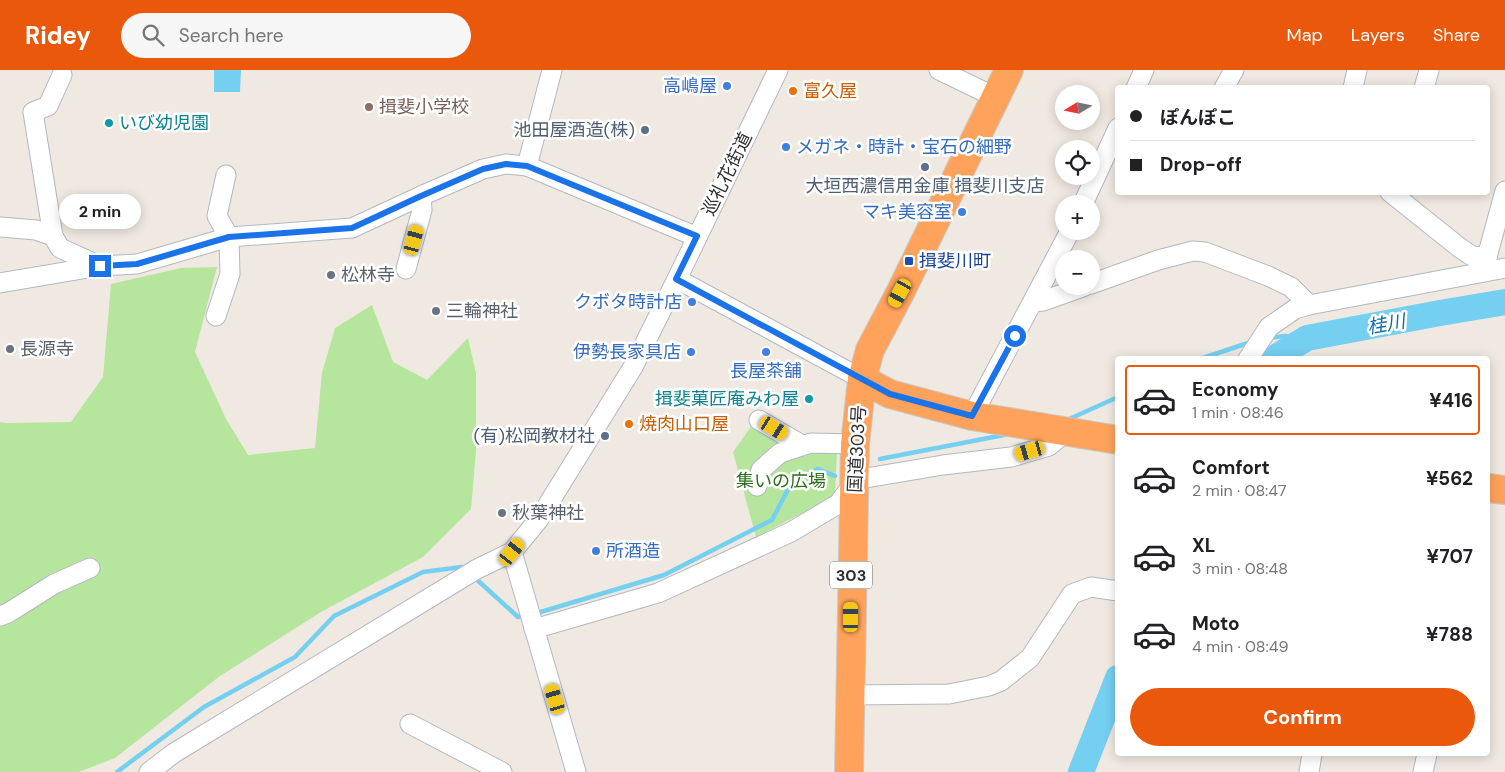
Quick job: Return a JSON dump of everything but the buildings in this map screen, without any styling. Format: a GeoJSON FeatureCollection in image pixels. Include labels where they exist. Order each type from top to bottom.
{"type":"FeatureCollection","features":[{"type":"Feature","properties":{"kind":"highway","name":"国道303号"},"geometry":{"type":"LineString","coordinates":[[848,772],[855,444],[862,378],[870,350],[883,322],[900,293],[1009,70]]}},
{"type":"Feature","properties":{"kind":"highway"},"geometry":{"type":"LineString","coordinates":[[862,378],[890,394],[972,416],[1115,440]]}},
{"type":"Feature","properties":{"kind":"highway"},"geometry":{"type":"LineString","coordinates":[[1490,488],[1505,490]]}},
{"type":"Feature","properties":{"kind":"street"},"geometry":{"type":"LineString","coordinates":[[527,166],[552,70]]}},
{"type":"Feature","properties":{"kind":"street","name":"巡礼花街道"},"geometry":{"type":"LineString","coordinates":[[512,552],[539,519],[633,367],[778,70]]}},
{"type":"Feature","properties":{"kind":"street"},"geometry":{"type":"LineString","coordinates":[[939,70],[995,97]]}},
{"type":"Feature","properties":{"kind":"street"},"geometry":{"type":"LineString","coordinates":[[1137,85],[1144,70]]}},
{"type":"Feature","properties":{"kind":"street"},"geometry":{"type":"LineString","coordinates":[[1226,85],[1234,70]]}},
{"type":"Feature","properties":{"kind":"street"},"geometry":{"type":"LineString","coordinates":[[1353,85],[1357,70]]}},
{"type":"Feature","properties":{"kind":"street"},"geometry":{"type":"LineString","coordinates":[[1425,85],[1429,70]]}},
{"type":"Feature","properties":{"kind":"street"},"geometry":{"type":"LineString","coordinates":[[62,75],[48,106],[33,112],[53,236],[60,248],[100,266]]}},
{"type":"Feature","properties":{"kind":"street"},"geometry":{"type":"LineString","coordinates":[[1088,195],[1112,155],[1115,142]]}},
{"type":"Feature","properties":{"kind":"street"},"geometry":{"type":"LineString","coordinates":[[0,283],[100,266],[137,264],[229,237],[352,228],[483,169],[506,164],[527,166],[697,236]]}},
{"type":"Feature","properties":{"kind":"street"},"geometry":{"type":"LineString","coordinates":[[216,316],[230,274],[229,237],[217,216],[226,175]]}},
{"type":"Feature","properties":{"kind":"street"},"geometry":{"type":"LineString","coordinates":[[1487,264],[1505,191]]}},
{"type":"Feature","properties":{"kind":"street"},"geometry":{"type":"LineString","coordinates":[[1394,195],[1472,256],[1487,264],[1505,268]]}},
{"type":"Feature","properties":{"kind":"street"},"geometry":{"type":"LineString","coordinates":[[406,269],[422,210],[421,196]]}},
{"type":"Feature","properties":{"kind":"street"},"geometry":{"type":"LineString","coordinates":[[0,227],[36,230],[53,236]]}},
{"type":"Feature","properties":{"kind":"street"},"geometry":{"type":"LineString","coordinates":[[972,416],[1065,240]]}},
{"type":"Feature","properties":{"kind":"street"},"geometry":{"type":"LineString","coordinates":[[1100,281],[1158,260],[1193,251],[1205,252],[1291,286],[1309,305]]}},
{"type":"Feature","properties":{"kind":"street"},"geometry":{"type":"LineString","coordinates":[[1250,356],[1269,327],[1295,309],[1487,264]]}},
{"type":"Feature","properties":{"kind":"street"},"geometry":{"type":"LineString","coordinates":[[676,279],[862,378]]}},
{"type":"Feature","properties":{"kind":"street"},"geometry":{"type":"LineString","coordinates":[[1033,302],[1043,301],[1060,295]]}},
{"type":"Feature","properties":{"kind":"street"},"geometry":{"type":"LineString","coordinates":[[759,420],[802,445]]}},
{"type":"Feature","properties":{"kind":"street"},"geometry":{"type":"LineString","coordinates":[[533,626],[658,593],[791,532],[838,504],[854,483],[866,478],[943,465],[1011,457],[1049,446],[1066,432]]}},
{"type":"Feature","properties":{"kind":"street"},"geometry":{"type":"LineString","coordinates":[[757,486],[761,470],[780,452],[810,443],[855,444]]}},
{"type":"Feature","properties":{"kind":"street"},"geometry":{"type":"LineString","coordinates":[[149,772],[174,753],[477,569],[512,552],[576,772]]}},
{"type":"Feature","properties":{"kind":"street"},"geometry":{"type":"LineString","coordinates":[[0,616],[54,584],[90,568]]}},
{"type":"Feature","properties":{"kind":"street"},"geometry":{"type":"LineString","coordinates":[[850,695],[949,694],[989,686],[1002,681],[1030,658],[1072,594],[1092,587],[1115,591]]}},
{"type":"Feature","properties":{"kind":"street"},"geometry":{"type":"LineString","coordinates":[[410,724],[502,772]]}},
{"type":"Feature","properties":{"kind":"street"},"geometry":{"type":"LineString","coordinates":[[1309,772],[1312,756]]}},
{"type":"Feature","properties":{"kind":"street"},"geometry":{"type":"LineString","coordinates":[[1423,772],[1426,756]]}},
{"type":"Feature","properties":{"kind":"green space"},"geometry":{"type":"Polygon","coordinates":[[[217,267],[195,352],[226,419],[248,455],[315,448],[322,373],[335,328],[372,305],[393,362],[427,380],[468,338],[476,373],[476,451],[471,509],[423,557],[321,612],[220,676],[115,758],[79,772],[0,772],[0,422],[71,422],[103,377],[111,284],[181,268],[217,267]]]}},
{"type":"Feature","properties":{"kind":"green space","name":"集いの広場"},"geometry":{"type":"Polygon","coordinates":[[[755,421],[837,451],[835,496],[756,537],[733,452],[755,421]]]}},
{"type":"Feature","properties":{"kind":"water"},"geometry":{"type":"Polygon","coordinates":[[[214,70],[241,70],[240,92],[214,92],[214,70]]]}},
{"type":"Feature","properties":{"kind":"waterway","name":"桂川"},"geometry":{"type":"LineString","coordinates":[[1278,356],[1307,338],[1505,302]]}},
{"type":"Feature","properties":{"kind":"waterway"},"geometry":{"type":"LineString","coordinates":[[1268,338],[1285,336],[1307,338]]}},
{"type":"Feature","properties":{"kind":"waterway"},"geometry":{"type":"LineString","coordinates":[[1209,356],[1251,342]]}},
{"type":"Feature","properties":{"kind":"waterway"},"geometry":{"type":"LineString","coordinates":[[1067,420],[1115,398]]}},
{"type":"Feature","properties":{"kind":"waterway"},"geometry":{"type":"LineString","coordinates":[[880,459],[1009,434]]}},
{"type":"Feature","properties":{"kind":"waterway"},"geometry":{"type":"LineString","coordinates":[[534,614],[664,575],[772,520],[793,480],[818,469],[835,476]]}},
{"type":"Feature","properties":{"kind":"waterway"},"geometry":{"type":"LineString","coordinates":[[117,772],[204,707],[295,657],[334,616],[423,572],[462,567],[467,571]]}},
{"type":"Feature","properties":{"kind":"waterway"},"geometry":{"type":"LineString","coordinates":[[474,577],[518,617],[526,615]]}},
{"type":"Feature","properties":{"kind":"waterway","name":"桂川"},"geometry":{"type":"LineString","coordinates":[[1081,772],[1115,686]]}},
{"type":"Feature","properties":{"kind":"place","name":"高嶋屋"},"geometry":{"type":"Point","coordinates":[727,86]}},
{"type":"Feature","properties":{"kind":"place","name":"富久屋"},"geometry":{"type":"Point","coordinates":[793,91]}},
{"type":"Feature","properties":{"kind":"place","name":"揖斐小学校"},"geometry":{"type":"Point","coordinates":[369,107]}},
{"type":"Feature","properties":{"kind":"place","name":"いび幼児園"},"geometry":{"type":"Point","coordinates":[109,123]}},
{"type":"Feature","properties":{"kind":"place","name":"池田屋酒造(株)"},"geometry":{"type":"Point","coordinates":[645,130]}},
{"type":"Feature","properties":{"kind":"place","name":"メガネ・時計・宝石の細野"},"geometry":{"type":"Point","coordinates":[786,147]}},
{"type":"Feature","properties":{"kind":"place","name":"大垣西濃信用金庫 揖斐川支店"},"geometry":{"type":"Point","coordinates":[925,167]}},
{"type":"Feature","properties":{"kind":"place","name":"マキ美容室"},"geometry":{"type":"Point","coordinates":[962,212]}},
{"type":"Feature","properties":{"kind":"place","name":"揖斐川町"},"geometry":{"type":"Point","coordinates":[909,261]}},
{"type":"Feature","properties":{"kind":"place","name":"松林寺"},"geometry":{"type":"Point","coordinates":[331,275]}},
{"type":"Feature","properties":{"kind":"place","name":"クボタ時計店"},"geometry":{"type":"Point","coordinates":[692,302]}},
{"type":"Feature","properties":{"kind":"place","name":"三輪神社"},"geometry":{"type":"Point","coordinates":[436,311]}},
{"type":"Feature","properties":{"kind":"place","name":"長源寺"},"geometry":{"type":"Point","coordinates":[10,349]}},
{"type":"Feature","properties":{"kind":"place","name":"伊勢長家具店"},"geometry":{"type":"Point","coordinates":[691,352]}},
{"type":"Feature","properties":{"kind":"place","name":"長屋茶舗"},"geometry":{"type":"Point","coordinates":[766,352]}},
{"type":"Feature","properties":{"kind":"place","name":"揖斐菓匠庵みわ屋"},"geometry":{"type":"Point","coordinates":[809,399]}},
{"type":"Feature","properties":{"kind":"place","name":"焼肉山口屋"},"geometry":{"type":"Point","coordinates":[629,424]}},
{"type":"Feature","properties":{"kind":"place","name":"(有)松岡教材社"},"geometry":{"type":"Point","coordinates":[605,436]}},
{"type":"Feature","properties":{"kind":"place","name":"秋葉神社"},"geometry":{"type":"Point","coordinates":[502,513]}},
{"type":"Feature","properties":{"kind":"place","name":"所酒造"},"geometry":{"type":"Point","coordinates":[596,551]}},
{"type":"Feature","properties":{"kind":"route"},"geometry":{"type":"LineString","coordinates":[[100,266],[137,264],[229,237],[352,228],[483,169],[506,164],[527,166],[697,236],[676,279],[890,394],[972,416],[1015,336]]}}]}
